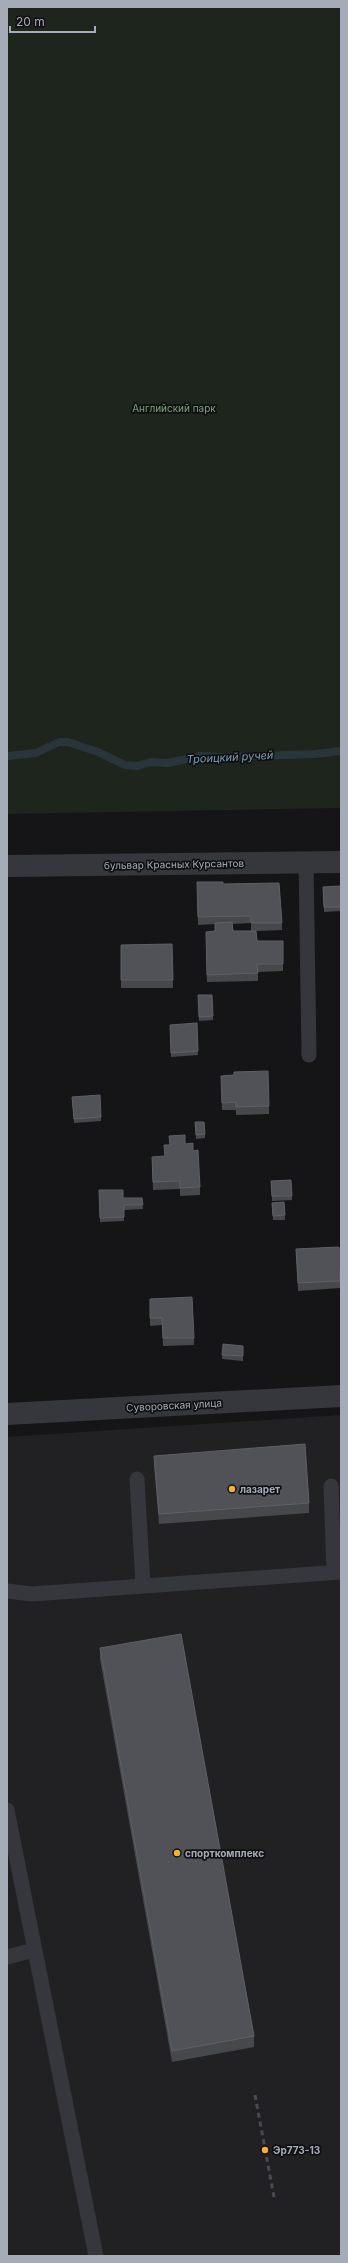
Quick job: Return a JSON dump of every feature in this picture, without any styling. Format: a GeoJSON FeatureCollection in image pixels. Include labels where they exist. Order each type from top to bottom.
{"type":"FeatureCollection","features":[{"type":"Feature","properties":{"kind":"street","name":"бульвар Красных Курсантов"},"geometry":{"type":"LineString","coordinates":[[7,866],[341,862]]}},
{"type":"Feature","properties":{"kind":"street","name":"Суворовская улица"},"geometry":{"type":"LineString","coordinates":[[7,1414],[341,1396]]}},
{"type":"Feature","properties":{"kind":"lane"},"geometry":{"type":"LineString","coordinates":[[306,863],[309,1055]]}},
{"type":"Feature","properties":{"kind":"lane"},"geometry":{"type":"LineString","coordinates":[[137,1479],[143,1586]]}},
{"type":"Feature","properties":{"kind":"lane"},"geometry":{"type":"LineString","coordinates":[[7,1591],[32,1594],[338,1572],[331,1486]]}},
{"type":"Feature","properties":{"kind":"lane"},"geometry":{"type":"LineString","coordinates":[[7,1810],[96,2256]]}},
{"type":"Feature","properties":{"kind":"lane"},"geometry":{"type":"LineString","coordinates":[[7,1957],[34,1950]]}},
{"type":"Feature","properties":{"kind":"shaded area"},"geometry":{"type":"Polygon","coordinates":[[[341,1415],[341,2256],[7,2256],[7,1437],[341,1415]]]}},
{"type":"Feature","properties":{"kind":"green space","name":"Английский парк"},"geometry":{"type":"Polygon","coordinates":[[[7,7],[341,7],[341,808],[7,814],[7,7]]]}},
{"type":"Feature","properties":{"kind":"building"},"geometry":{"type":"Polygon","coordinates":[[[197,882],[223,882],[223,884],[279,883],[282,923],[251,923],[251,916],[198,917],[197,882]]]}},
{"type":"Feature","properties":{"kind":"building"},"geometry":{"type":"Polygon","coordinates":[[[341,886],[341,907],[324,907],[323,887],[341,886]]]}},
{"type":"Feature","properties":{"kind":"building"},"geometry":{"type":"Polygon","coordinates":[[[232,922],[233,931],[256,931],[257,941],[283,941],[283,964],[257,964],[258,973],[207,975],[206,932],[215,931],[215,923],[232,922]]]}},
{"type":"Feature","properties":{"kind":"building"},"geometry":{"type":"Polygon","coordinates":[[[172,944],[173,980],[121,980],[121,945],[172,944]]]}},
{"type":"Feature","properties":{"kind":"building"},"geometry":{"type":"Polygon","coordinates":[[[198,995],[212,995],[213,1016],[199,1017],[198,995]]]}},
{"type":"Feature","properties":{"kind":"building"},"geometry":{"type":"Polygon","coordinates":[[[197,1023],[198,1051],[171,1053],[170,1025],[197,1023]]]}},
{"type":"Feature","properties":{"kind":"building"},"geometry":{"type":"Polygon","coordinates":[[[268,1071],[269,1106],[236,1107],[236,1102],[222,1103],[221,1076],[234,1075],[234,1072],[268,1071]]]}},
{"type":"Feature","properties":{"kind":"building"},"geometry":{"type":"Polygon","coordinates":[[[100,1095],[101,1117],[74,1119],[72,1097],[100,1095]]]}},
{"type":"Feature","properties":{"kind":"building"},"geometry":{"type":"Polygon","coordinates":[[[195,1122],[204,1122],[205,1134],[196,1135],[195,1122]]]}},
{"type":"Feature","properties":{"kind":"building"},"geometry":{"type":"Polygon","coordinates":[[[185,1135],[185,1144],[193,1143],[193,1151],[198,1150],[200,1187],[180,1188],[180,1181],[153,1182],[152,1157],[165,1156],[164,1145],[170,1145],[169,1136],[185,1135]]]}},
{"type":"Feature","properties":{"kind":"building"},"geometry":{"type":"Polygon","coordinates":[[[291,1180],[292,1196],[272,1196],[271,1181],[291,1180]]]}},
{"type":"Feature","properties":{"kind":"building"},"geometry":{"type":"Polygon","coordinates":[[[99,1190],[123,1190],[123,1198],[142,1198],[143,1205],[124,1205],[124,1217],[100,1218],[99,1190]]]}},
{"type":"Feature","properties":{"kind":"building"},"geometry":{"type":"Polygon","coordinates":[[[284,1202],[285,1215],[273,1216],[272,1203],[284,1202]]]}},
{"type":"Feature","properties":{"kind":"building"},"geometry":{"type":"Polygon","coordinates":[[[341,1248],[340,1281],[298,1283],[296,1249],[341,1248]]]}},
{"type":"Feature","properties":{"kind":"building"},"geometry":{"type":"Polygon","coordinates":[[[192,1297],[194,1338],[163,1338],[162,1318],[150,1318],[150,1299],[192,1297]]]}},
{"type":"Feature","properties":{"kind":"building"},"geometry":{"type":"Polygon","coordinates":[[[223,1344],[243,1346],[243,1356],[222,1355],[223,1344]]]}},
{"type":"Feature","properties":{"kind":"building","name":"лазарет"},"geometry":{"type":"Polygon","coordinates":[[[305,1444],[309,1503],[159,1514],[154,1456],[305,1444]]]}},
{"type":"Feature","properties":{"kind":"building","name":"спорткомплекс"},"geometry":{"type":"Polygon","coordinates":[[[181,1634],[254,2036],[172,2051],[100,1648],[181,1634]]]}},
{"type":"Feature","properties":{"kind":"waterway","name":"Троицкий ручей"},"geometry":{"type":"LineString","coordinates":[[7,756],[36,753],[59,742],[68,742],[98,752],[125,765],[137,766],[151,762],[168,763],[201,756],[222,757],[316,754],[341,751]]}},
{"type":"Feature","properties":{"kind":"railway"},"geometry":{"type":"LineString","coordinates":[[255,2095],[274,2197]]}},
{"type":"Feature","properties":{"kind":"place","name":"лазарет"},"geometry":{"type":"Point","coordinates":[232,1489]}},
{"type":"Feature","properties":{"kind":"place","name":"спорткомплекс"},"geometry":{"type":"Point","coordinates":[177,1853]}},
{"type":"Feature","properties":{"kind":"place","name":"Эр773-13"},"geometry":{"type":"Point","coordinates":[265,2150]}}]}
